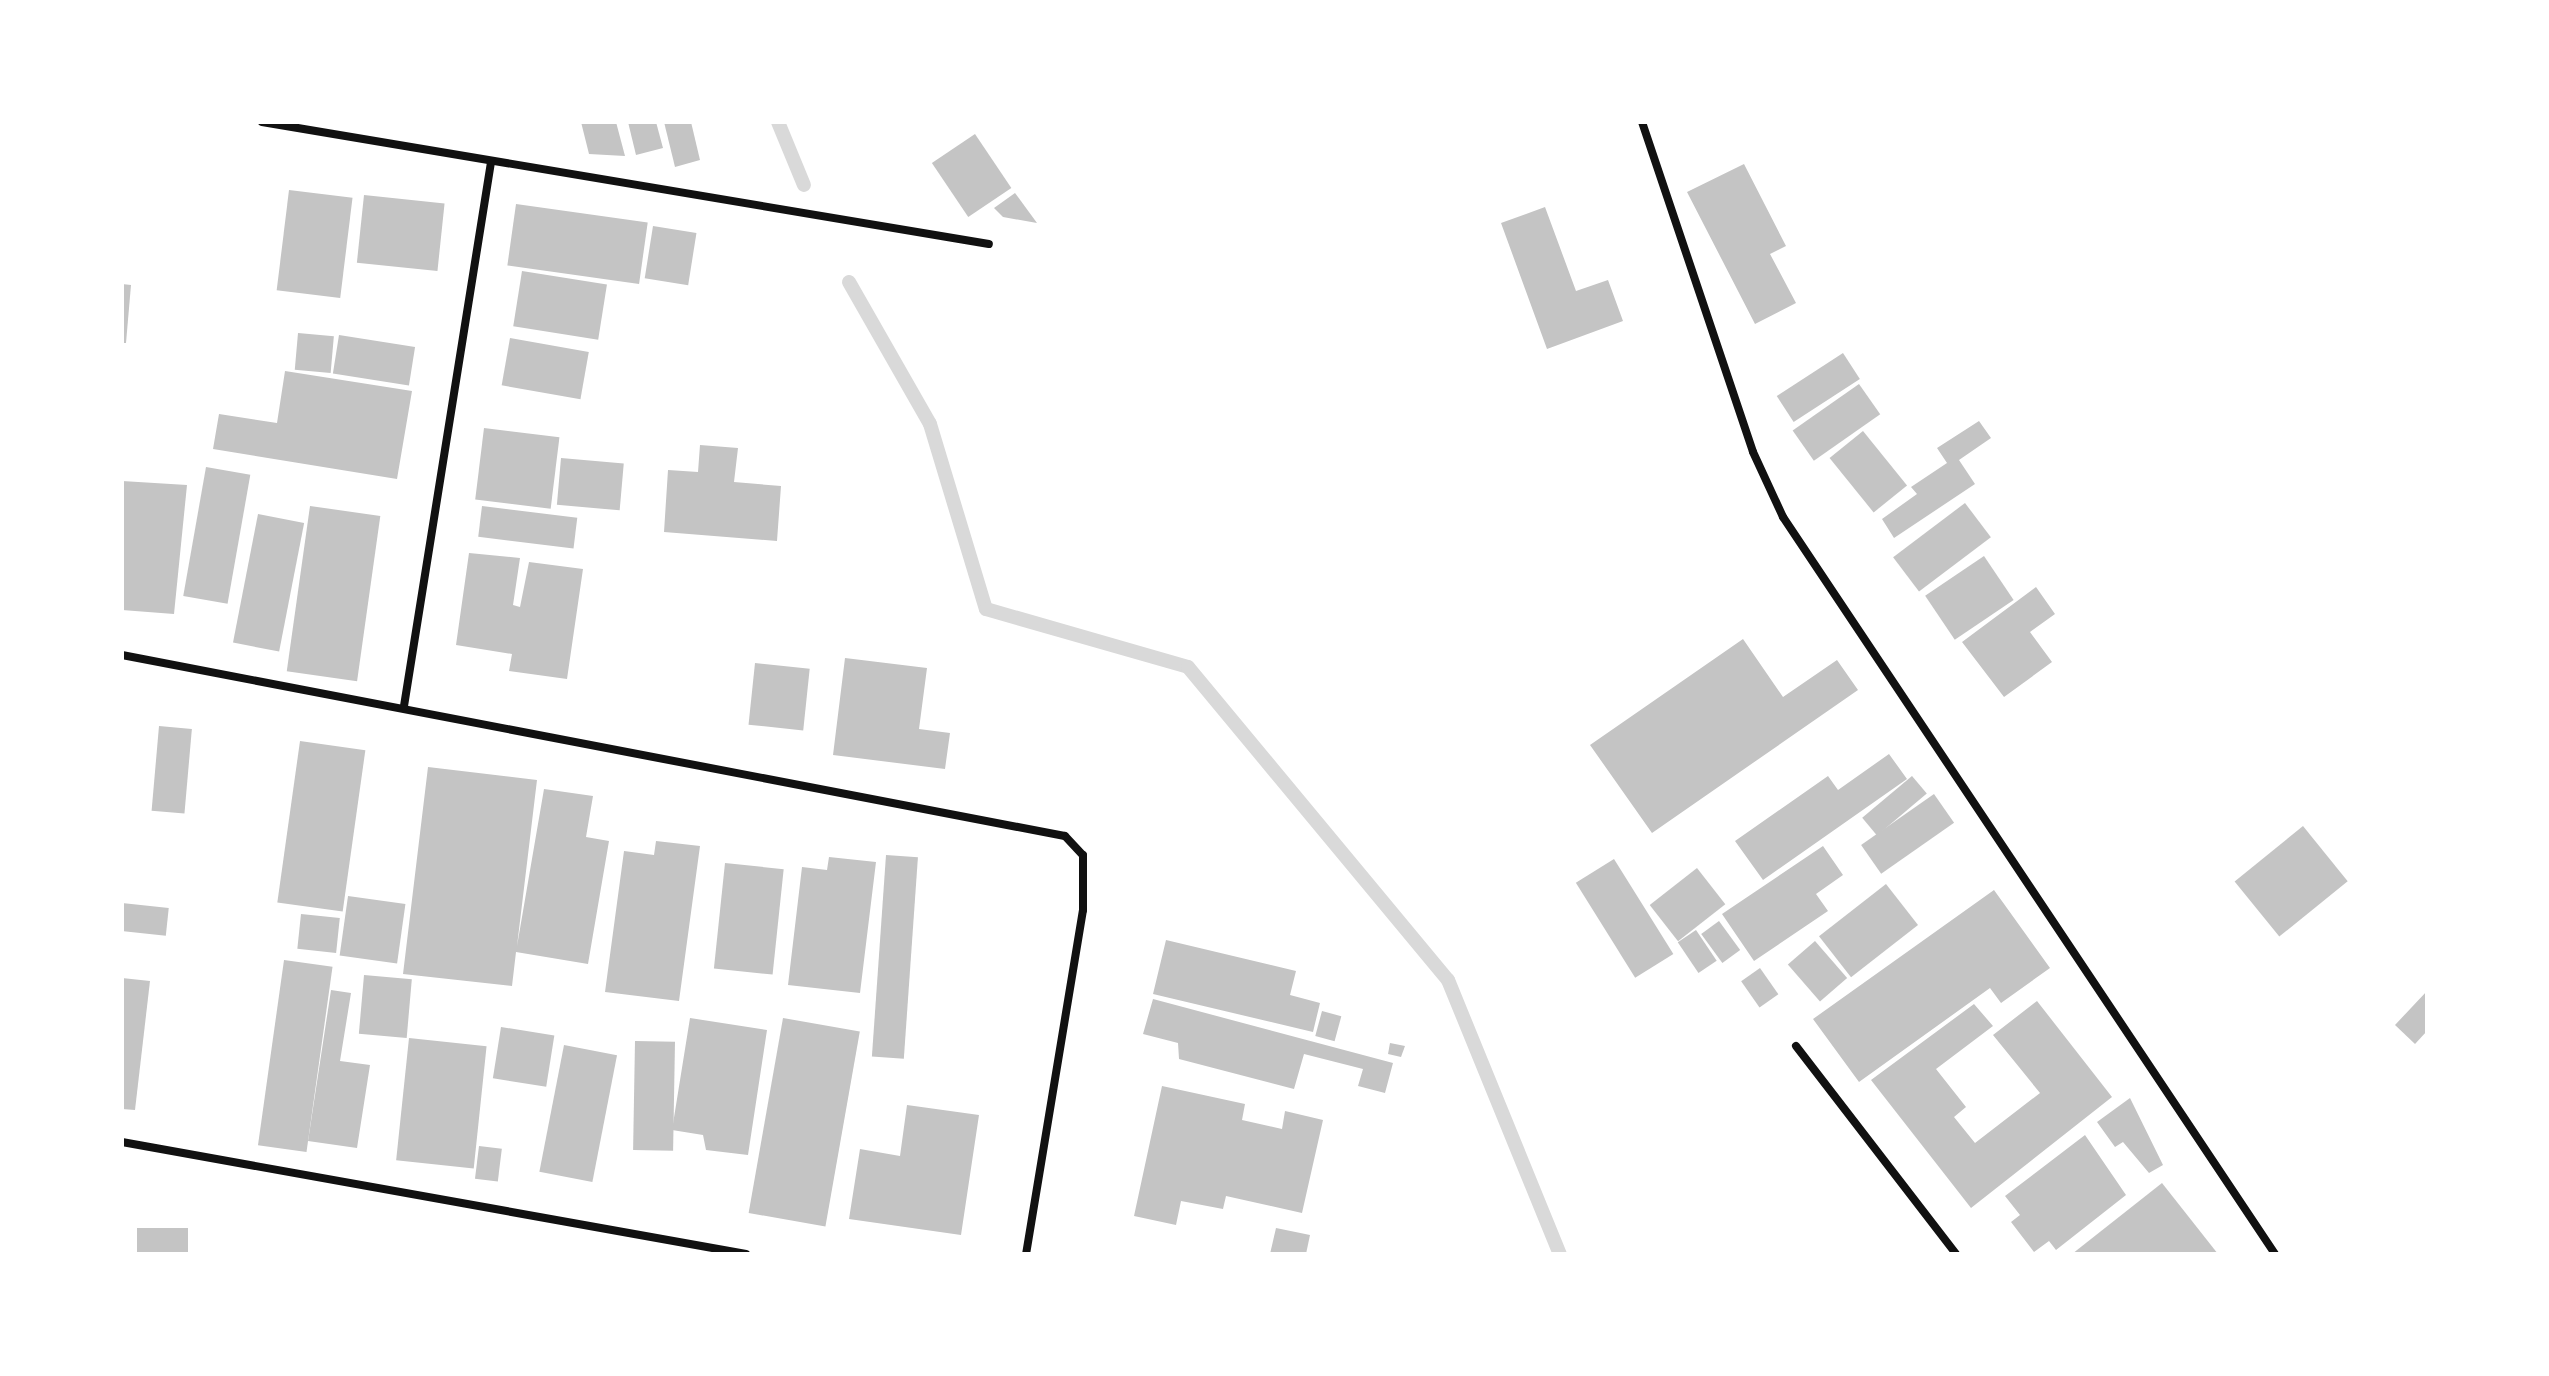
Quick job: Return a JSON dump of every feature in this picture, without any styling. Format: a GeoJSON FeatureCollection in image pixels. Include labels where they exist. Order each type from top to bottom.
{"type":"FeatureCollection","features":[{"type":"Feature","properties":{"kind":"street"},"geometry":{"type":"LineString","coordinates":[[262,122],[989,244]]}},
{"type":"Feature","properties":{"kind":"street"},"geometry":{"type":"LineString","coordinates":[[1642,122],[1753,452],[1783,517],[2275,1254]]}},
{"type":"Feature","properties":{"kind":"street"},"geometry":{"type":"LineString","coordinates":[[404,706],[491,162]]}},
{"type":"Feature","properties":{"kind":"street"},"geometry":{"type":"LineString","coordinates":[[122,655],[1051,830],[1078,846],[1085,872],[1083,910],[1026,1254]]}},
{"type":"Feature","properties":{"kind":"street"},"geometry":{"type":"LineString","coordinates":[[1796,1046],[1956,1254]]}},
{"type":"Feature","properties":{"kind":"street"},"geometry":{"type":"LineString","coordinates":[[122,1142],[746,1254]]}},
{"type":"Feature","properties":{"kind":"building"},"geometry":{"type":"Polygon","coordinates":[[[581,122],[616,122],[625,156],[589,154],[581,122]]]}},
{"type":"Feature","properties":{"kind":"building"},"geometry":{"type":"Polygon","coordinates":[[[628,122],[656,122],[663,148],[636,155],[628,122]]]}},
{"type":"Feature","properties":{"kind":"building"},"geometry":{"type":"Polygon","coordinates":[[[664,122],[691,122],[700,160],[675,167],[664,122]]]}},
{"type":"Feature","properties":{"kind":"building"},"geometry":{"type":"Polygon","coordinates":[[[975,134],[1011,188],[968,217],[932,163],[975,134]]]}},
{"type":"Feature","properties":{"kind":"building"},"geometry":{"type":"Polygon","coordinates":[[[1744,164],[1786,246],[1770,254],[1796,303],[1755,324],[1687,192],[1744,164]]]}},
{"type":"Feature","properties":{"kind":"building"},"geometry":{"type":"Polygon","coordinates":[[[289,190],[353,198],[340,298],[277,290],[289,190]]]}},
{"type":"Feature","properties":{"kind":"building"},"geometry":{"type":"Polygon","coordinates":[[[1015,193],[1037,223],[1003,217],[994,208],[1015,193]]]}},
{"type":"Feature","properties":{"kind":"building"},"geometry":{"type":"Polygon","coordinates":[[[364,195],[445,203],[437,271],[357,263],[364,195]]]}},
{"type":"Feature","properties":{"kind":"building"},"geometry":{"type":"Polygon","coordinates":[[[516,204],[648,223],[639,284],[507,265],[516,204]]]}},
{"type":"Feature","properties":{"kind":"building"},"geometry":{"type":"Polygon","coordinates":[[[1545,207],[1576,291],[1608,280],[1623,321],[1547,349],[1501,223],[1545,207]]]}},
{"type":"Feature","properties":{"kind":"building"},"geometry":{"type":"Polygon","coordinates":[[[653,226],[696,233],[688,285],[645,278],[653,226]]]}},
{"type":"Feature","properties":{"kind":"building"},"geometry":{"type":"Polygon","coordinates":[[[522,271],[607,284],[598,340],[513,326],[522,271]]]}},
{"type":"Feature","properties":{"kind":"building"},"geometry":{"type":"Polygon","coordinates":[[[122,284],[131,285],[126,343],[122,343],[122,284]]]}},
{"type":"Feature","properties":{"kind":"building"},"geometry":{"type":"Polygon","coordinates":[[[298,333],[334,336],[331,373],[295,370],[298,333]]]}},
{"type":"Feature","properties":{"kind":"building"},"geometry":{"type":"Polygon","coordinates":[[[339,335],[415,347],[409,386],[333,374],[339,335]]]}},
{"type":"Feature","properties":{"kind":"building"},"geometry":{"type":"Polygon","coordinates":[[[510,338],[589,352],[580,399],[502,385],[510,338]]]}},
{"type":"Feature","properties":{"kind":"building"},"geometry":{"type":"Polygon","coordinates":[[[1843,353],[1860,379],[1794,422],[1777,396],[1843,353]]]}},
{"type":"Feature","properties":{"kind":"building"},"geometry":{"type":"Polygon","coordinates":[[[285,371],[412,391],[397,479],[213,449],[219,414],[277,423],[285,371]]]}},
{"type":"Feature","properties":{"kind":"building"},"geometry":{"type":"Polygon","coordinates":[[[1859,384],[1880,414],[1814,461],[1793,430],[1859,384]]]}},
{"type":"Feature","properties":{"kind":"building"},"geometry":{"type":"Polygon","coordinates":[[[1979,421],[1991,438],[1959,460],[1975,484],[1894,538],[1882,519],[1917,494],[1911,487],[1947,463],[1937,448],[1979,421]]]}},
{"type":"Feature","properties":{"kind":"building"},"geometry":{"type":"Polygon","coordinates":[[[484,428],[559,437],[551,509],[475,499],[484,428]]]}},
{"type":"Feature","properties":{"kind":"building"},"geometry":{"type":"Polygon","coordinates":[[[1863,431],[1907,485],[1874,512],[1830,458],[1863,431]]]}},
{"type":"Feature","properties":{"kind":"building"},"geometry":{"type":"Polygon","coordinates":[[[700,445],[738,448],[734,482],[781,486],[777,541],[664,532],[668,470],[698,472],[700,445]]]}},
{"type":"Feature","properties":{"kind":"building"},"geometry":{"type":"Polygon","coordinates":[[[561,458],[624,463],[620,510],[557,505],[561,458]]]}},
{"type":"Feature","properties":{"kind":"building"},"geometry":{"type":"Polygon","coordinates":[[[206,467],[250,475],[228,604],[183,596],[206,467]]]}},
{"type":"Feature","properties":{"kind":"building"},"geometry":{"type":"Polygon","coordinates":[[[122,481],[187,485],[174,614],[122,610],[122,481]]]}},
{"type":"Feature","properties":{"kind":"building"},"geometry":{"type":"Polygon","coordinates":[[[1965,503],[1991,537],[1919,592],[1893,557],[1965,503]]]}},
{"type":"Feature","properties":{"kind":"building"},"geometry":{"type":"Polygon","coordinates":[[[310,506],[380,516],[357,681],[287,671],[310,506]]]}},
{"type":"Feature","properties":{"kind":"building"},"geometry":{"type":"Polygon","coordinates":[[[482,506],[577,518],[574,548],[478,537],[482,506]]]}},
{"type":"Feature","properties":{"kind":"building"},"geometry":{"type":"Polygon","coordinates":[[[258,514],[304,523],[279,652],[233,643],[258,514]]]}},
{"type":"Feature","properties":{"kind":"building"},"geometry":{"type":"Polygon","coordinates":[[[469,553],[520,558],[513,605],[520,607],[529,562],[583,569],[567,679],[509,671],[512,654],[456,645],[469,553]]]}},
{"type":"Feature","properties":{"kind":"building"},"geometry":{"type":"Polygon","coordinates":[[[1984,556],[2014,600],[1955,640],[1925,596],[1984,556]]]}},
{"type":"Feature","properties":{"kind":"building"},"geometry":{"type":"Polygon","coordinates":[[[2036,587],[2055,614],[2030,632],[2052,662],[2004,697],[1962,642],[2036,587]]]}},
{"type":"Feature","properties":{"kind":"building"},"geometry":{"type":"Polygon","coordinates":[[[1743,639],[1783,697],[1837,660],[1858,690],[1652,833],[1590,745],[1743,639]]]}},
{"type":"Feature","properties":{"kind":"building"},"geometry":{"type":"Polygon","coordinates":[[[845,658],[927,668],[919,729],[950,733],[945,769],[833,755],[845,658]]]}},
{"type":"Feature","properties":{"kind":"building"},"geometry":{"type":"Polygon","coordinates":[[[755,663],[810,669],[803,730],[749,725],[755,663]]]}},
{"type":"Feature","properties":{"kind":"building"},"geometry":{"type":"Polygon","coordinates":[[[159,726],[192,729],[184,814],[152,811],[159,726]]]}},
{"type":"Feature","properties":{"kind":"building"},"geometry":{"type":"Polygon","coordinates":[[[300,741],[365,750],[343,912],[277,902],[300,741]]]}},
{"type":"Feature","properties":{"kind":"building"},"geometry":{"type":"Polygon","coordinates":[[[1889,754],[1907,779],[1763,880],[1735,841],[1828,776],[1838,790],[1889,754]]]}},
{"type":"Feature","properties":{"kind":"building"},"geometry":{"type":"Polygon","coordinates":[[[428,767],[537,780],[517,946],[544,789],[593,796],[586,837],[609,841],[588,964],[516,952],[512,986],[403,974],[428,767]]]}},
{"type":"Feature","properties":{"kind":"building"},"geometry":{"type":"Polygon","coordinates":[[[1912,776],[1927,794],[1877,835],[1862,818],[1912,776]]]}},
{"type":"Feature","properties":{"kind":"building"},"geometry":{"type":"Polygon","coordinates":[[[1934,794],[1954,823],[1881,874],[1861,845],[1934,794]]]}},
{"type":"Feature","properties":{"kind":"building"},"geometry":{"type":"Polygon","coordinates":[[[2303,826],[2348,881],[2279,937],[2235,881],[2303,826]]]}},
{"type":"Feature","properties":{"kind":"building"},"geometry":{"type":"Polygon","coordinates":[[[656,841],[700,846],[679,1001],[605,992],[624,851],[654,855],[656,841]]]}},
{"type":"Feature","properties":{"kind":"building"},"geometry":{"type":"Polygon","coordinates":[[[1823,846],[1843,875],[1816,894],[1828,911],[1754,961],[1722,914],[1823,846]]]}},
{"type":"Feature","properties":{"kind":"building"},"geometry":{"type":"Polygon","coordinates":[[[886,855],[918,857],[904,1059],[872,1057],[886,855]]]}},
{"type":"Feature","properties":{"kind":"building"},"geometry":{"type":"Polygon","coordinates":[[[829,857],[876,862],[860,993],[788,985],[802,867],[827,870],[829,857]]]}},
{"type":"Feature","properties":{"kind":"building"},"geometry":{"type":"Polygon","coordinates":[[[1614,859],[1673,954],[1635,978],[1576,883],[1614,859]]]}},
{"type":"Feature","properties":{"kind":"building"},"geometry":{"type":"Polygon","coordinates":[[[725,863],[784,869],[773,975],[714,968],[725,863]]]}},
{"type":"Feature","properties":{"kind":"building"},"geometry":{"type":"Polygon","coordinates":[[[1697,868],[1725,904],[1678,941],[1650,905],[1697,868]]]}},
{"type":"Feature","properties":{"kind":"building"},"geometry":{"type":"Polygon","coordinates":[[[1886,884],[1918,925],[1851,977],[1819,936],[1886,884]]]}},
{"type":"Feature","properties":{"kind":"building"},"geometry":{"type":"Polygon","coordinates":[[[1994,890],[2050,968],[2001,1003],[1990,988],[1859,1082],[1813,1019],[1994,890]]]}},
{"type":"Feature","properties":{"kind":"building"},"geometry":{"type":"Polygon","coordinates":[[[348,896],[405,904],[397,963],[340,955],[348,896]]]}},
{"type":"Feature","properties":{"kind":"building"},"geometry":{"type":"Polygon","coordinates":[[[122,903],[169,908],[166,936],[122,931],[122,903]]]}},
{"type":"Feature","properties":{"kind":"building"},"geometry":{"type":"Polygon","coordinates":[[[301,914],[340,918],[336,953],[297,949],[301,914]]]}},
{"type":"Feature","properties":{"kind":"building"},"geometry":{"type":"Polygon","coordinates":[[[1719,921],[1740,950],[1722,963],[1701,934],[1719,921]]]}},
{"type":"Feature","properties":{"kind":"building"},"geometry":{"type":"Polygon","coordinates":[[[1696,930],[1717,961],[1698,973],[1678,942],[1696,930]]]}},
{"type":"Feature","properties":{"kind":"building"},"geometry":{"type":"Polygon","coordinates":[[[1166,940],[1296,971],[1290,995],[1320,1003],[1313,1032],[1153,994],[1166,940]]]}},
{"type":"Feature","properties":{"kind":"building"},"geometry":{"type":"Polygon","coordinates":[[[1815,941],[1847,978],[1820,1002],[1788,965],[1815,941]]]}},
{"type":"Feature","properties":{"kind":"building"},"geometry":{"type":"Polygon","coordinates":[[[284,960],[333,967],[306,1152],[258,1145],[284,960]]]}},
{"type":"Feature","properties":{"kind":"building"},"geometry":{"type":"Polygon","coordinates":[[[1760,968],[1778,994],[1760,1007],[1741,981],[1760,968]]]}},
{"type":"Feature","properties":{"kind":"building"},"geometry":{"type":"Polygon","coordinates":[[[364,975],[412,979],[407,1038],[359,1034],[364,975]]]}},
{"type":"Feature","properties":{"kind":"building"},"geometry":{"type":"Polygon","coordinates":[[[122,978],[150,981],[135,1110],[122,1109],[122,978]]]}},
{"type":"Feature","properties":{"kind":"building"},"geometry":{"type":"Polygon","coordinates":[[[331,990],[351,993],[340,1061],[370,1065],[357,1148],[308,1141],[331,990]]]}},
{"type":"Feature","properties":{"kind":"building"},"geometry":{"type":"Polygon","coordinates":[[[2427,991],[2427,1031],[2415,1044],[2395,1025],[2427,991]]]}},
{"type":"Feature","properties":{"kind":"building"},"geometry":{"type":"Polygon","coordinates":[[[1153,999],[1393,1063],[1385,1093],[1358,1086],[1363,1069],[1304,1054],[1294,1089],[1179,1059],[1178,1043],[1143,1034],[1153,999]]]}},
{"type":"Feature","properties":{"kind":"building"},"geometry":{"type":"Polygon","coordinates":[[[2037,1001],[2112,1097],[1971,1208],[1871,1080],[1974,1004],[1993,1026],[1936,1069],[1966,1107],[1954,1117],[1975,1143],[2040,1093],[1993,1035],[2037,1001]]]}},
{"type":"Feature","properties":{"kind":"building"},"geometry":{"type":"Polygon","coordinates":[[[1322,1011],[1341,1016],[1335,1041],[1315,1036],[1322,1011]]]}},
{"type":"Feature","properties":{"kind":"building"},"geometry":{"type":"Polygon","coordinates":[[[690,1018],[767,1030],[748,1155],[706,1150],[703,1135],[672,1130],[690,1018]]]}},
{"type":"Feature","properties":{"kind":"building"},"geometry":{"type":"Polygon","coordinates":[[[783,1018],[860,1032],[825,1227],[749,1213],[783,1018]]]}},
{"type":"Feature","properties":{"kind":"building"},"geometry":{"type":"Polygon","coordinates":[[[501,1027],[554,1035],[546,1087],[493,1078],[501,1027]]]}},
{"type":"Feature","properties":{"kind":"building"},"geometry":{"type":"Polygon","coordinates":[[[409,1038],[487,1046],[474,1168],[396,1160],[409,1038]]]}},
{"type":"Feature","properties":{"kind":"building"},"geometry":{"type":"Polygon","coordinates":[[[635,1041],[675,1042],[673,1151],[633,1150],[635,1041]]]}},
{"type":"Feature","properties":{"kind":"building"},"geometry":{"type":"Polygon","coordinates":[[[1390,1043],[1405,1046],[1401,1057],[1388,1054],[1390,1043]]]}},
{"type":"Feature","properties":{"kind":"building"},"geometry":{"type":"Polygon","coordinates":[[[564,1045],[617,1055],[592,1182],[539,1172],[564,1045]]]}},
{"type":"Feature","properties":{"kind":"building"},"geometry":{"type":"Polygon","coordinates":[[[1162,1086],[1245,1104],[1242,1120],[1282,1129],[1285,1111],[1323,1120],[1302,1213],[1226,1196],[1223,1209],[1181,1201],[1176,1225],[1134,1216],[1162,1086]]]}},
{"type":"Feature","properties":{"kind":"building"},"geometry":{"type":"Polygon","coordinates":[[[2130,1098],[2163,1165],[2149,1173],[2123,1142],[2115,1147],[2097,1122],[2130,1098]]]}},
{"type":"Feature","properties":{"kind":"building"},"geometry":{"type":"Polygon","coordinates":[[[907,1105],[979,1115],[961,1235],[849,1219],[860,1149],[900,1156],[907,1105]]]}},
{"type":"Feature","properties":{"kind":"building"},"geometry":{"type":"Polygon","coordinates":[[[2085,1135],[2126,1195],[2056,1250],[2049,1241],[2034,1252],[2011,1222],[2020,1215],[2005,1196],[2085,1135]]]}},
{"type":"Feature","properties":{"kind":"building"},"geometry":{"type":"Polygon","coordinates":[[[479,1146],[502,1149],[498,1182],[475,1179],[479,1146]]]}},
{"type":"Feature","properties":{"kind":"building"},"geometry":{"type":"Polygon","coordinates":[[[2162,1183],[2218,1254],[2072,1254],[2162,1183]]]}},
{"type":"Feature","properties":{"kind":"building"},"geometry":{"type":"Polygon","coordinates":[[[137,1228],[188,1228],[188,1254],[137,1254],[137,1228]]]}},
{"type":"Feature","properties":{"kind":"building"},"geometry":{"type":"Polygon","coordinates":[[[1276,1228],[1310,1235],[1306,1254],[1270,1254],[1276,1228]]]}},
{"type":"Feature","properties":{"kind":"waterway"},"geometry":{"type":"LineString","coordinates":[[778,122],[804,185]]}},
{"type":"Feature","properties":{"kind":"waterway"},"geometry":{"type":"LineString","coordinates":[[849,282],[930,424],[986,609],[1188,667],[1448,980],[1560,1254]]}}]}
